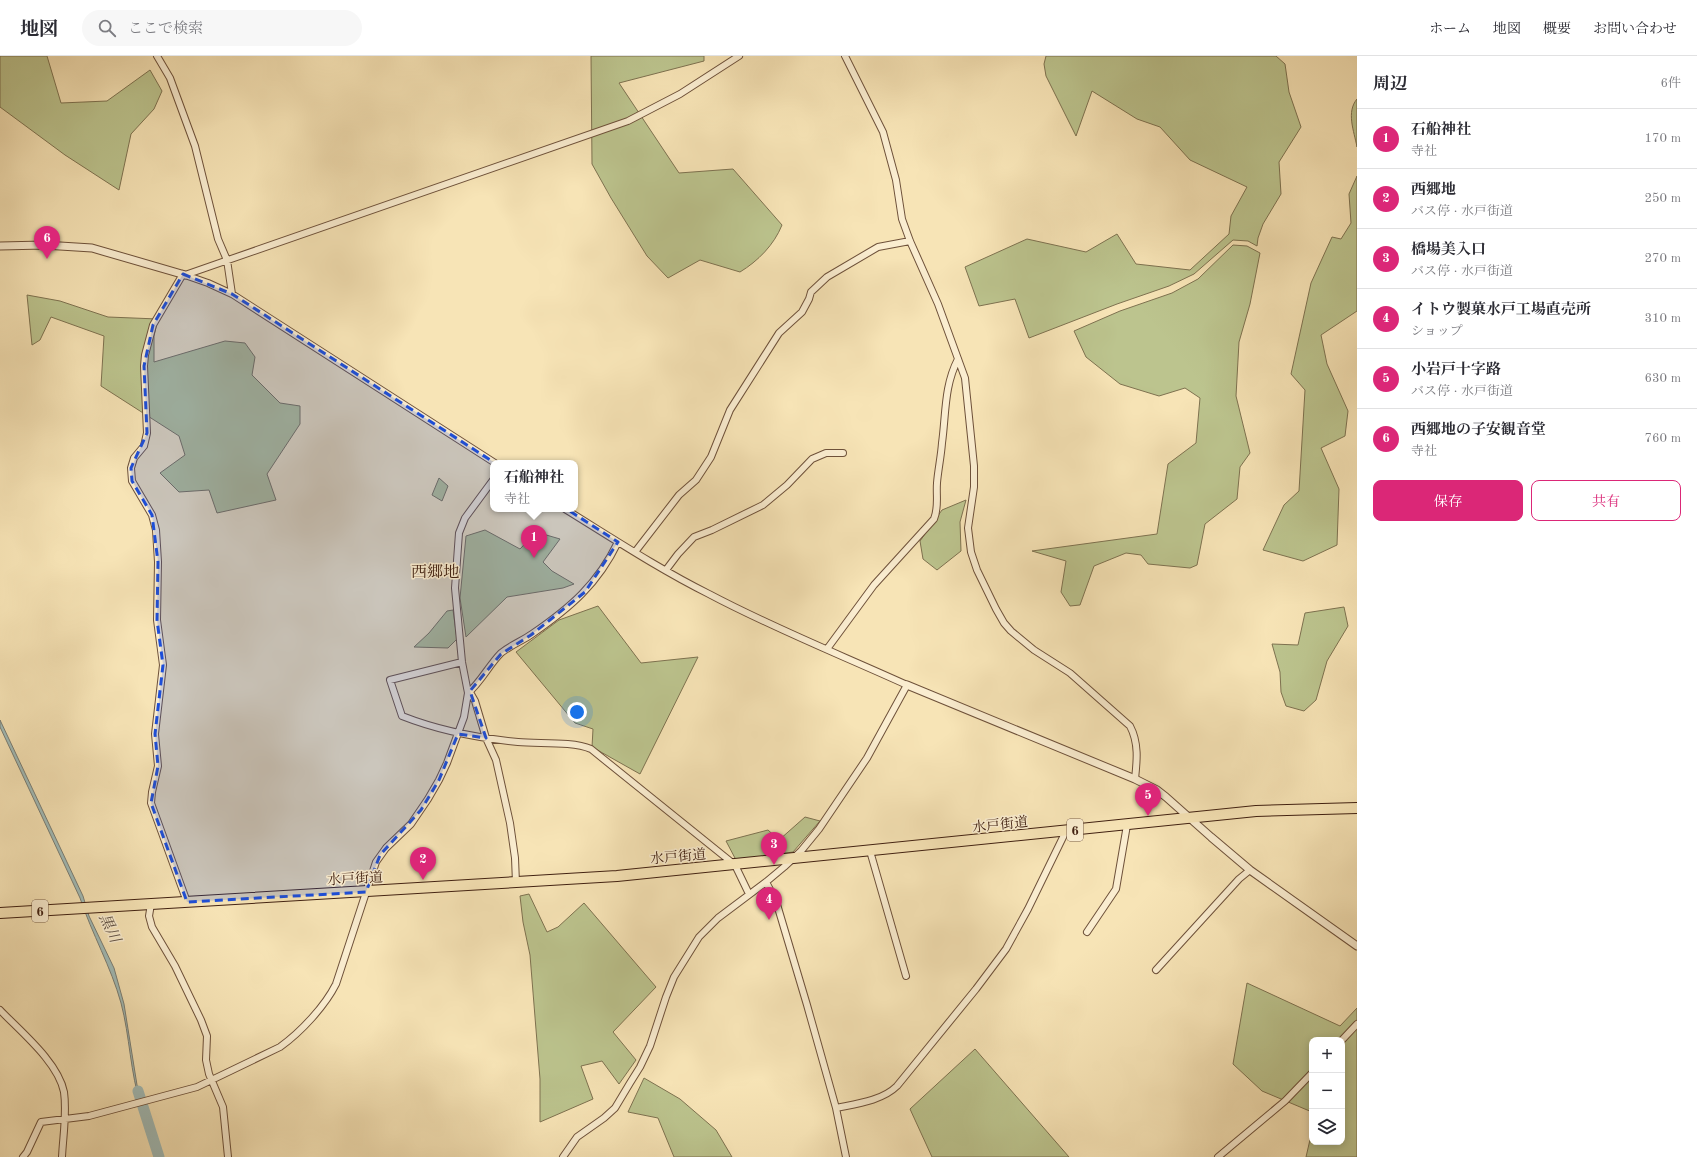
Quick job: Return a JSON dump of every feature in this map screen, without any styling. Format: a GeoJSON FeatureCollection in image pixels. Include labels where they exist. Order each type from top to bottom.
{"type":"FeatureCollection","features":[{"type":"Feature","properties":{"kind":"highway","name":"水戸街道"},"geometry":{"type":"LineString","coordinates":[[0,913],[617,876],[1256,811],[1357,808]]}},
{"type":"Feature","properties":{"kind":"street"},"geometry":{"type":"LineString","coordinates":[[157,56],[172,84],[195,146],[218,239],[227,260],[232,294]]}},
{"type":"Feature","properties":{"kind":"street"},"geometry":{"type":"LineString","coordinates":[[187,902],[151,804],[158,766],[155,734],[163,665],[157,620],[158,562],[156,530],[152,515],[132,481],[131,468],[134,458],[144,446],[147,433],[144,366],[149,340],[155,320],[184,275],[628,121],[680,94],[739,56]]}},
{"type":"Feature","properties":{"kind":"street"},"geometry":{"type":"LineString","coordinates":[[845,56],[883,132],[896,180],[902,219],[910,241],[938,304],[965,378],[973,450],[974,487],[968,528],[971,552],[977,570],[996,609],[1011,631],[1022,642],[1070,673],[1130,726],[1134,734],[1136,744],[1137,760],[1135,779]]}},
{"type":"Feature","properties":{"kind":"street"},"geometry":{"type":"LineString","coordinates":[[635,552],[679,495],[696,480],[711,457],[730,410],[779,333],[802,312],[809,299],[810,292],[826,277],[878,247],[910,241]]}},
{"type":"Feature","properties":{"kind":"street"},"geometry":{"type":"LineString","coordinates":[[0,246],[44,245],[92,248],[208,282],[232,294],[490,460]]}},
{"type":"Feature","properties":{"kind":"street"},"geometry":{"type":"LineString","coordinates":[[827,649],[874,585],[934,519],[937,509],[936,488],[942,443],[944,406],[958,359]]}},
{"type":"Feature","properties":{"kind":"street"},"geometry":{"type":"LineString","coordinates":[[666,570],[678,554],[694,537],[719,527],[763,505],[812,459],[826,453],[843,453]]}},
{"type":"Feature","properties":{"kind":"street"},"geometry":{"type":"LineString","coordinates":[[23,1157],[27,1152],[41,1122],[65,1118],[76,1118],[197,1087],[280,1047],[289,1041],[329,997],[336,984],[376,862],[380,855],[422,810],[439,780],[458,734],[465,712],[468,693],[462,662],[455,588],[459,533],[465,518],[490,484]]}},
{"type":"Feature","properties":{"kind":"street"},"geometry":{"type":"LineString","coordinates":[[571,512],[618,542],[707,594],[753,616],[907,685],[1135,779],[1157,790],[1250,870],[1357,946]]}},
{"type":"Feature","properties":{"kind":"street"},"geometry":{"type":"LineString","coordinates":[[468,693],[501,654],[513,644],[532,635],[585,592],[618,542]]}},
{"type":"Feature","properties":{"kind":"street"},"geometry":{"type":"LineString","coordinates":[[462,662],[390,680],[402,716],[429,726],[458,734],[549,744],[574,744],[591,749],[735,865],[749,894]]}},
{"type":"Feature","properties":{"kind":"street"},"geometry":{"type":"LineString","coordinates":[[563,1157],[577,1137],[604,1118],[615,1108],[640,1067],[650,1046],[674,977],[699,937],[718,918],[766,882],[793,858],[819,829],[837,805],[867,758],[907,685]]}},
{"type":"Feature","properties":{"kind":"street"},"geometry":{"type":"LineString","coordinates":[[468,693],[471,694],[475,701],[486,738],[496,760],[510,823],[515,858],[516,883]]}},
{"type":"Feature","properties":{"kind":"street"},"geometry":{"type":"LineString","coordinates":[[1087,932],[1116,889],[1127,825]]}},
{"type":"Feature","properties":{"kind":"street"},"geometry":{"type":"LineString","coordinates":[[836,1108],[876,1098],[892,1091],[897,1086],[976,989],[1006,949],[1028,909],[1066,831]]}},
{"type":"Feature","properties":{"kind":"street"},"geometry":{"type":"LineString","coordinates":[[870,851],[906,976]]}},
{"type":"Feature","properties":{"kind":"street"},"geometry":{"type":"LineString","coordinates":[[1156,970],[1239,879],[1250,870]]}},
{"type":"Feature","properties":{"kind":"street"},"geometry":{"type":"LineString","coordinates":[[766,882],[776,901],[836,1108],[846,1157]]}},
{"type":"Feature","properties":{"kind":"street"},"geometry":{"type":"LineString","coordinates":[[151,904],[149,916],[152,927],[175,966],[207,1036],[206,1060],[209,1074],[213,1080],[222,1107],[228,1157]]}},
{"type":"Feature","properties":{"kind":"street"},"geometry":{"type":"LineString","coordinates":[[0,1010],[54,1067],[59,1076],[64,1092],[65,1118],[62,1157]]}},
{"type":"Feature","properties":{"kind":"street"},"geometry":{"type":"LineString","coordinates":[[1345,1037],[1357,1024]]}},
{"type":"Feature","properties":{"kind":"street"},"geometry":{"type":"LineString","coordinates":[[1218,1157],[1285,1101],[1309,1076]]}},
{"type":"Feature","properties":{"kind":"highlighted area"},"geometry":{"type":"Polygon","coordinates":[[[183,274],[232,294],[618,542],[585,592],[531,635],[501,654],[470,691],[486,738],[458,734],[439,780],[421,810],[380,855],[366,892],[187,902],[151,803],[158,766],[155,734],[163,665],[157,620],[158,562],[152,515],[132,481],[131,468],[147,433],[144,366],[153,325],[183,274]]]}},
{"type":"Feature","properties":{"kind":"green space"},"geometry":{"type":"Polygon","coordinates":[[[0,56],[47,56],[61,103],[107,101],[150,70],[162,91],[154,109],[131,134],[119,190],[65,155],[0,107],[0,56]]]}},
{"type":"Feature","properties":{"kind":"green space"},"geometry":{"type":"Polygon","coordinates":[[[591,56],[704,56],[704,61],[619,83],[679,173],[733,169],[782,225],[770,246],[753,263],[740,272],[700,260],[668,278],[647,256],[592,164],[591,56]]]}},
{"type":"Feature","properties":{"kind":"green space"},"geometry":{"type":"Polygon","coordinates":[[[1046,56],[1276,56],[1285,64],[1289,92],[1301,127],[1279,162],[1281,194],[1263,224],[1257,246],[1248,241],[1233,240],[1194,274],[1169,286],[1117,304],[1029,338],[1015,299],[979,306],[965,267],[1027,239],[1086,252],[1117,234],[1136,264],[1190,270],[1229,234],[1231,216],[1247,187],[1190,160],[1160,127],[1137,119],[1092,91],[1076,136],[1046,76],[1044,64],[1046,56]]]}},
{"type":"Feature","properties":{"kind":"green space"},"geometry":{"type":"Polygon","coordinates":[[[1357,99],[1357,147],[1351,116],[1357,99]]]}},
{"type":"Feature","properties":{"kind":"green space"},"geometry":{"type":"Polygon","coordinates":[[[1357,176],[1357,311],[1321,335],[1327,364],[1348,411],[1345,436],[1321,448],[1339,489],[1337,545],[1303,561],[1263,550],[1284,505],[1299,491],[1305,390],[1291,374],[1311,283],[1332,237],[1341,239],[1351,223],[1349,194],[1357,176]]]}},
{"type":"Feature","properties":{"kind":"green space"},"geometry":{"type":"Polygon","coordinates":[[[1233,245],[1247,246],[1260,253],[1250,304],[1239,342],[1236,396],[1250,453],[1240,467],[1237,499],[1205,524],[1197,565],[1190,568],[1148,564],[1141,555],[1126,553],[1094,566],[1080,605],[1070,606],[1061,592],[1066,561],[1032,551],[1157,534],[1168,464],[1196,443],[1200,398],[1185,388],[1159,396],[1120,384],[1086,357],[1074,331],[1120,311],[1172,293],[1198,279],[1233,245]]]}},
{"type":"Feature","properties":{"kind":"green space"},"geometry":{"type":"Polygon","coordinates":[[[27,295],[60,301],[108,317],[158,319],[154,336],[154,362],[225,341],[245,343],[255,357],[252,375],[280,403],[300,406],[300,424],[267,474],[276,500],[217,513],[209,490],[179,492],[160,473],[185,455],[179,436],[101,386],[104,336],[51,317],[40,340],[32,345],[27,295]]]}},
{"type":"Feature","properties":{"kind":"green space"},"geometry":{"type":"Polygon","coordinates":[[[439,478],[448,486],[442,501],[432,495],[439,478]]]}},
{"type":"Feature","properties":{"kind":"green space"},"geometry":{"type":"Polygon","coordinates":[[[966,500],[960,522],[961,551],[937,570],[923,559],[920,541],[942,510],[966,500]]]}},
{"type":"Feature","properties":{"kind":"green space"},"geometry":{"type":"Polygon","coordinates":[[[485,530],[520,549],[536,532],[560,539],[543,562],[552,571],[574,584],[563,588],[507,597],[466,637],[460,598],[466,536],[485,530]]]}},
{"type":"Feature","properties":{"kind":"green space"},"geometry":{"type":"Polygon","coordinates":[[[598,606],[641,663],[698,657],[640,774],[592,747],[593,729],[575,723],[516,652],[559,620],[598,606]]]}},
{"type":"Feature","properties":{"kind":"green space"},"geometry":{"type":"Polygon","coordinates":[[[1344,607],[1348,626],[1327,661],[1316,700],[1304,711],[1286,706],[1281,692],[1280,672],[1272,644],[1298,645],[1305,613],[1344,607]]]}},
{"type":"Feature","properties":{"kind":"green space"},"geometry":{"type":"Polygon","coordinates":[[[453,610],[457,639],[448,648],[414,647],[429,633],[447,611],[453,610]]]}},
{"type":"Feature","properties":{"kind":"green space"},"geometry":{"type":"Polygon","coordinates":[[[805,817],[820,821],[793,852],[736,860],[726,841],[768,830],[779,840],[805,817]]]}},
{"type":"Feature","properties":{"kind":"green space"},"geometry":{"type":"Polygon","coordinates":[[[529,894],[547,932],[558,927],[584,903],[656,987],[613,1032],[636,1060],[619,1084],[602,1061],[581,1066],[593,1099],[540,1122],[540,1079],[530,955],[523,922],[520,896],[529,894]]]}},
{"type":"Feature","properties":{"kind":"green space"},"geometry":{"type":"Polygon","coordinates":[[[1247,983],[1340,1026],[1357,1008],[1357,1157],[1306,1157],[1309,1144],[1345,1145],[1345,1037],[1309,1037],[1309,1111],[1262,1091],[1233,1064],[1247,983]]]}},
{"type":"Feature","properties":{"kind":"green space"},"geometry":{"type":"Polygon","coordinates":[[[975,1049],[1069,1157],[932,1157],[910,1109],[975,1049]]]}},
{"type":"Feature","properties":{"kind":"green space"},"geometry":{"type":"Polygon","coordinates":[[[644,1078],[680,1099],[716,1130],[732,1157],[674,1157],[658,1118],[628,1112],[644,1078]]]}},
{"type":"Feature","properties":{"kind":"water"},"geometry":{"type":"Polygon","coordinates":[[[0,720],[83,896],[89,916],[114,968],[124,1004],[137,1085],[144,1105],[141,1106],[137,1093],[124,1016],[112,976],[80,898],[0,727],[0,720]]]}},
{"type":"Feature","properties":{"kind":"waterway","name":"黒川"},"geometry":{"type":"LineString","coordinates":[[138,1091],[159,1157]]}},
{"type":"Feature","properties":{"kind":"place","name":"西郷地の子安観音堂"},"geometry":{"type":"Point","coordinates":[47,259]}},
{"type":"Feature","properties":{"kind":"place","name":"石船神社"},"geometry":{"type":"Point","coordinates":[534,558]}},
{"type":"Feature","properties":{"kind":"place","name":"小岩戸十字路"},"geometry":{"type":"Point","coordinates":[1148,816]}},
{"type":"Feature","properties":{"kind":"place","name":"橋場美入口"},"geometry":{"type":"Point","coordinates":[774,865]}},
{"type":"Feature","properties":{"kind":"place","name":"西郷地"},"geometry":{"type":"Point","coordinates":[423,880]}},
{"type":"Feature","properties":{"kind":"place","name":"イトウ製菓水戸工場直売所"},"geometry":{"type":"Point","coordinates":[769,920]}},
{"type":"Feature","properties":{"kind":"district","name":"西郷地"},"geometry":{"type":"Point","coordinates":[435,571]}}]}
